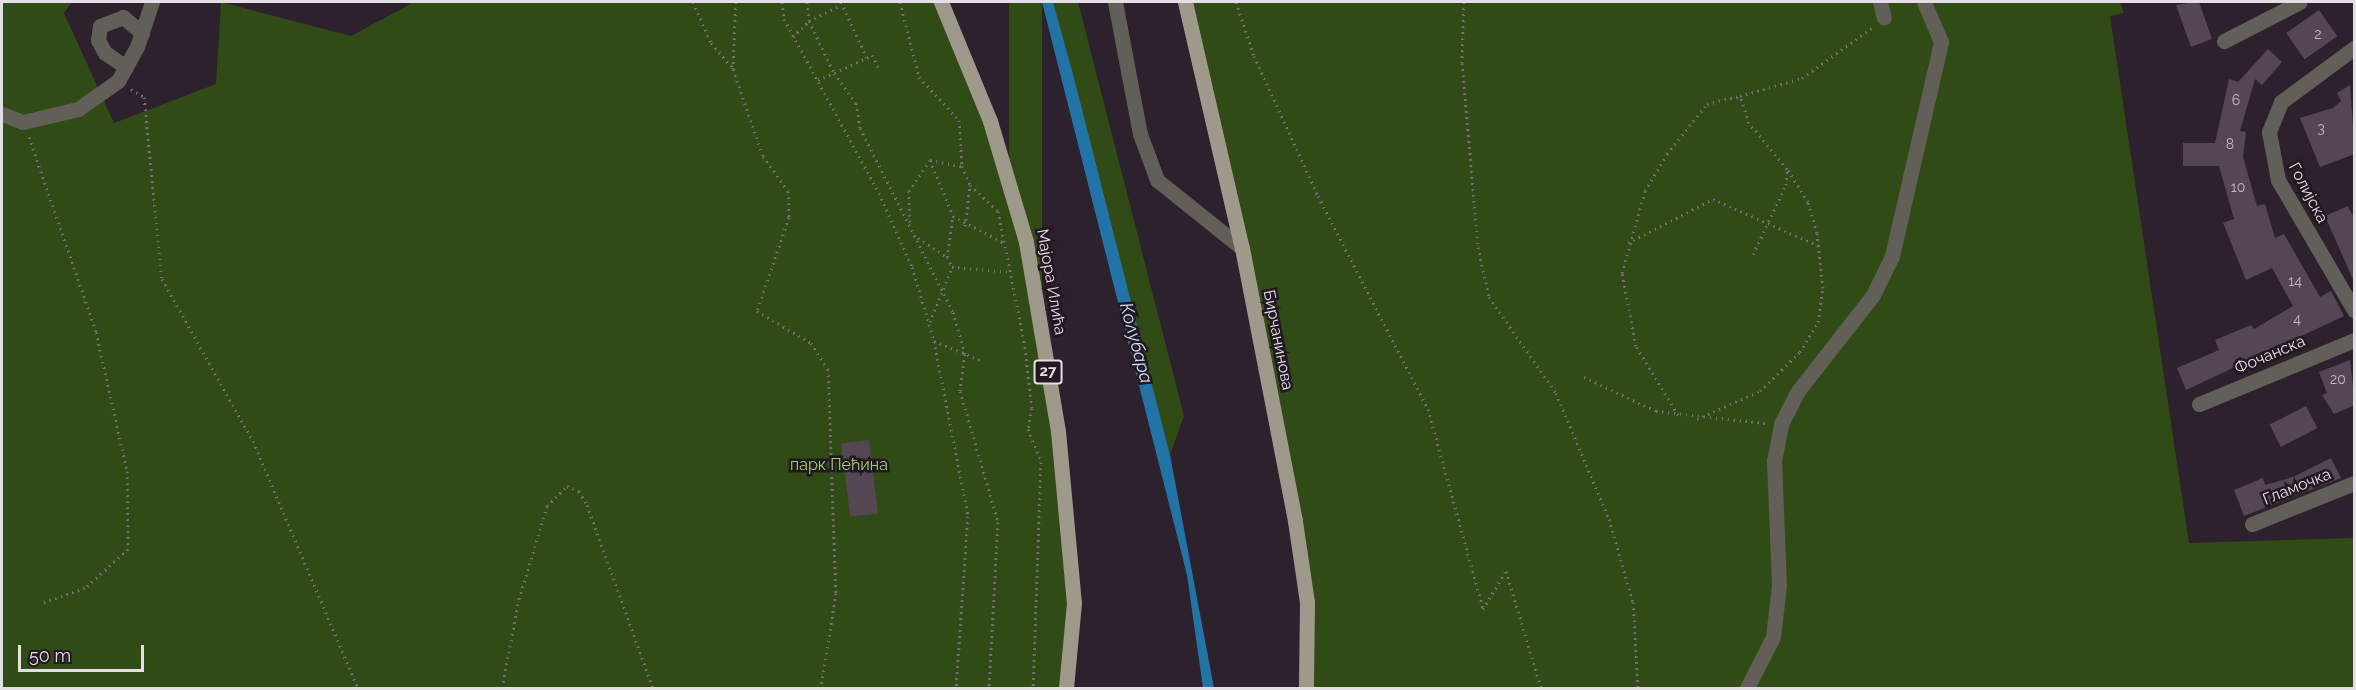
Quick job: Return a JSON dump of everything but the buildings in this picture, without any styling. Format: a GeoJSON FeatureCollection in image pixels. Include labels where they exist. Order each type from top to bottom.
{"type":"FeatureCollection","features":[{"type":"Feature","properties":{"kind":"main road","name":"Мајора Илића"},"geometry":{"type":"LineString","coordinates":[[941,2],[990,121],[1026,242],[1058,430],[1074,603],[1066,688]]}},
{"type":"Feature","properties":{"kind":"main road","name":"Бирчанинова"},"geometry":{"type":"LineString","coordinates":[[1185,2],[1242,248],[1307,602],[1306,688]]}},
{"type":"Feature","properties":{"kind":"street"},"geometry":{"type":"LineString","coordinates":[[2,114],[23,122],[78,109],[118,81],[142,33],[152,2]]}},
{"type":"Feature","properties":{"kind":"street"},"geometry":{"type":"LineString","coordinates":[[1115,2],[1140,134],[1157,180],[1242,248]]}},
{"type":"Feature","properties":{"kind":"street"},"geometry":{"type":"LineString","coordinates":[[1880,2],[1884,18]]}},
{"type":"Feature","properties":{"kind":"street"},"geometry":{"type":"LineString","coordinates":[[1747,688],[1773,637],[1779,585],[1773,483],[1781,424],[1798,391],[1873,295],[1892,256],[1941,42],[1924,2]]}},
{"type":"Feature","properties":{"kind":"street"},"geometry":{"type":"LineString","coordinates":[[2224,41],[2300,2]]}},
{"type":"Feature","properties":{"kind":"street"},"geometry":{"type":"LineString","coordinates":[[126,67],[105,53],[98,40],[100,26],[123,17],[142,33]]}},
{"type":"Feature","properties":{"kind":"street","name":"Голијска"},"geometry":{"type":"LineString","coordinates":[[2355,48],[2281,102],[2269,132],[2278,180],[2355,310]]}},
{"type":"Feature","properties":{"kind":"street","name":"Фочанска"},"geometry":{"type":"LineString","coordinates":[[2199,404],[2355,340]]}},
{"type":"Feature","properties":{"kind":"street","name":"Гламочка"},"geometry":{"type":"LineString","coordinates":[[2252,524],[2355,483]]}},
{"type":"Feature","properties":{"kind":"path"},"geometry":{"type":"LineString","coordinates":[[693,2],[711,43],[734,69]]}},
{"type":"Feature","properties":{"kind":"path"},"geometry":{"type":"LineString","coordinates":[[736,2],[734,69],[763,156],[788,191],[789,217],[757,311],[812,343],[828,369],[836,593],[821,688]]}},
{"type":"Feature","properties":{"kind":"path"},"geometry":{"type":"LineString","coordinates":[[782,2],[793,37],[879,193],[912,267],[934,341],[968,516],[956,688]]}},
{"type":"Feature","properties":{"kind":"path"},"geometry":{"type":"LineString","coordinates":[[807,2],[809,21],[834,74],[856,103],[860,128],[942,290],[965,354],[960,391],[998,522],[989,688]]}},
{"type":"Feature","properties":{"kind":"path"},"geometry":{"type":"LineString","coordinates":[[900,2],[919,77],[960,120],[962,166],[970,185],[998,211],[1024,341],[1031,446],[1041,462],[1033,688]]}},
{"type":"Feature","properties":{"kind":"path"},"geometry":{"type":"LineString","coordinates":[[1236,2],[1254,56],[1318,196],[1370,287],[1428,409],[1482,609],[1506,571],[1541,688]]}},
{"type":"Feature","properties":{"kind":"path"},"geometry":{"type":"LineString","coordinates":[[1464,2],[1462,63],[1478,247],[1489,297],[1556,393],[1609,519],[1633,602],[1638,688]]}},
{"type":"Feature","properties":{"kind":"path"},"geometry":{"type":"LineString","coordinates":[[793,37],[809,21],[841,3],[867,58]]}},
{"type":"Feature","properties":{"kind":"path"},"geometry":{"type":"LineString","coordinates":[[1678,415],[1647,370],[1633,336],[1622,273],[1628,243],[1645,191],[1667,154],[1707,104],[1802,78],[1884,18]]}},
{"type":"Feature","properties":{"kind":"path"},"geometry":{"type":"LineString","coordinates":[[818,81],[872,55],[879,69]]}},
{"type":"Feature","properties":{"kind":"path"},"geometry":{"type":"LineString","coordinates":[[118,81],[144,97],[162,279],[253,441],[301,543],[358,688]]}},
{"type":"Feature","properties":{"kind":"path"},"geometry":{"type":"LineString","coordinates":[[1697,419],[1760,391],[1800,352],[1818,322],[1823,288],[1819,246],[1809,202],[1787,169],[1749,123],[1740,96]]}},
{"type":"Feature","properties":{"kind":"path"},"geometry":{"type":"LineString","coordinates":[[23,122],[96,332],[127,471],[128,549],[85,588],[42,603]]}},
{"type":"Feature","properties":{"kind":"path"},"geometry":{"type":"LineString","coordinates":[[930,160],[962,166]]}},
{"type":"Feature","properties":{"kind":"path"},"geometry":{"type":"LineString","coordinates":[[910,224],[909,191],[930,160]]}},
{"type":"Feature","properties":{"kind":"path"},"geometry":{"type":"LineString","coordinates":[[930,160],[953,216],[965,226],[1004,243]]}},
{"type":"Feature","properties":{"kind":"path"},"geometry":{"type":"LineString","coordinates":[[1753,254],[1769,221],[1787,169]]}},
{"type":"Feature","properties":{"kind":"path"},"geometry":{"type":"LineString","coordinates":[[965,226],[970,185]]}},
{"type":"Feature","properties":{"kind":"path"},"geometry":{"type":"LineString","coordinates":[[1628,243],[1713,199],[1769,221],[1819,246]]}},
{"type":"Feature","properties":{"kind":"path"},"geometry":{"type":"LineString","coordinates":[[929,324],[952,267],[947,256],[953,216]]}},
{"type":"Feature","properties":{"kind":"path"},"geometry":{"type":"LineString","coordinates":[[917,237],[947,256]]}},
{"type":"Feature","properties":{"kind":"path"},"geometry":{"type":"LineString","coordinates":[[952,267],[1010,272]]}},
{"type":"Feature","properties":{"kind":"path"},"geometry":{"type":"LineString","coordinates":[[934,341],[983,361]]}},
{"type":"Feature","properties":{"kind":"path"},"geometry":{"type":"LineString","coordinates":[[1584,377],[1623,399],[1678,415],[1697,419],[1781,424]]}},
{"type":"Feature","properties":{"kind":"path"},"geometry":{"type":"LineString","coordinates":[[502,688],[519,599],[547,506],[567,486],[579,491],[587,505],[653,688]]}},
{"type":"Feature","properties":{"kind":"green space","name":"парк Пећина"},"geometry":{"type":"Polygon","coordinates":[[[2,2],[72,2],[64,13],[114,123],[216,84],[221,2],[351,36],[414,2],[941,2],[1022,220],[1077,603],[1066,688],[2,688],[2,2]]]}},
{"type":"Feature","properties":{"kind":"green space"},"geometry":{"type":"Polygon","coordinates":[[[1009,2],[1042,2],[1042,452],[1009,452],[1009,2]]]}},
{"type":"Feature","properties":{"kind":"green space"},"geometry":{"type":"Polygon","coordinates":[[[1053,2],[1078,2],[1184,416],[1170,455],[1053,2]]]}},
{"type":"Feature","properties":{"kind":"green space"},"geometry":{"type":"Polygon","coordinates":[[[1185,2],[2120,2],[2124,13],[2110,16],[2189,543],[2354,538],[2354,688],[1306,688],[1307,602],[1185,2]]]}},
{"type":"Feature","properties":{"kind":"water","name":"Колубара"},"geometry":{"type":"Polygon","coordinates":[[[1042,2],[1053,2],[1170,455],[1214,688],[1203,688],[1187,575],[1042,2]]]}}]}
